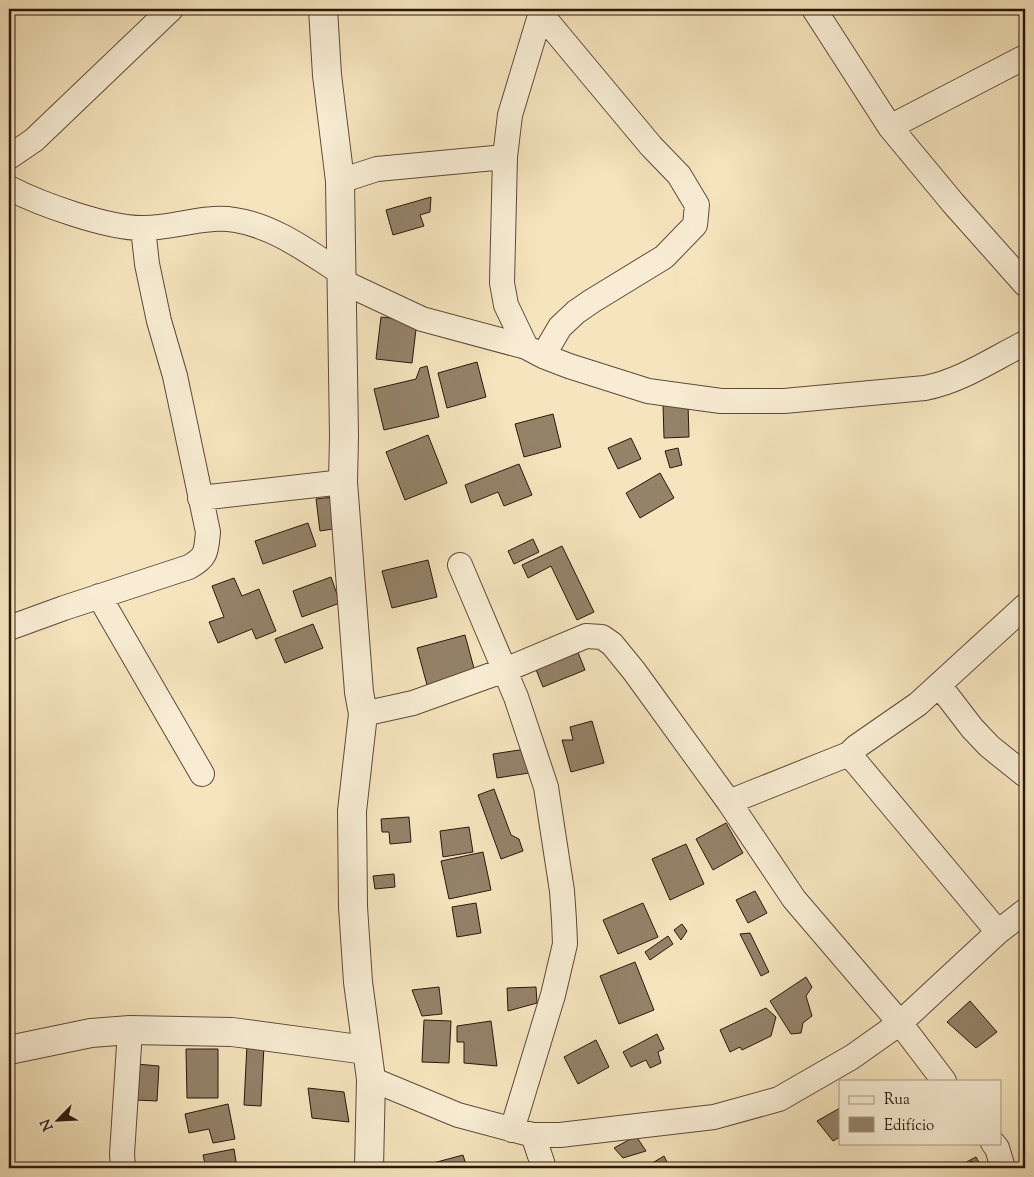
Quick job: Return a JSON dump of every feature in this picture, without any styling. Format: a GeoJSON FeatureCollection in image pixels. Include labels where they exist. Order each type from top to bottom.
{"type":"FeatureCollection","features":[{"type":"Feature","properties":{"kind":"street"},"geometry":{"type":"LineString","coordinates":[[9,158],[34,140],[171,9]]}},
{"type":"Feature","properties":{"kind":"street"},"geometry":{"type":"LineString","coordinates":[[323,9],[326,75],[340,181],[343,482],[359,692],[363,714],[352,811],[353,907],[358,982],[371,1079],[368,1168]]}},
{"type":"Feature","properties":{"kind":"street"},"geometry":{"type":"LineString","coordinates":[[814,9],[890,126],[953,203],[1025,284]]}},
{"type":"Feature","properties":{"kind":"street"},"geometry":{"type":"LineString","coordinates":[[534,351],[506,304],[502,283],[505,157],[510,115],[541,12]]}},
{"type":"Feature","properties":{"kind":"street"},"geometry":{"type":"LineString","coordinates":[[534,351],[576,312],[664,257],[695,225],[697,205],[679,175],[651,146],[541,12]]}},
{"type":"Feature","properties":{"kind":"street"},"geometry":{"type":"LineString","coordinates":[[890,126],[1025,56]]}},
{"type":"Feature","properties":{"kind":"street"},"geometry":{"type":"LineString","coordinates":[[340,181],[377,170],[505,157]]}},
{"type":"Feature","properties":{"kind":"street"},"geometry":{"type":"LineString","coordinates":[[9,188],[69,212],[112,224],[143,228],[211,219],[235,220],[257,226],[285,237],[341,276],[422,319],[534,351],[648,391],[721,401],[784,401],[937,386],[961,376],[1025,343]]}},
{"type":"Feature","properties":{"kind":"street"},"geometry":{"type":"LineString","coordinates":[[9,628],[189,567],[202,560],[206,551],[208,532],[175,376],[155,302],[147,264],[143,228]]}},
{"type":"Feature","properties":{"kind":"street"},"geometry":{"type":"LineString","coordinates":[[200,498],[343,482]]}},
{"type":"Feature","properties":{"kind":"street"},"geometry":{"type":"LineString","coordinates":[[460,565],[516,697],[546,787],[562,891],[565,944],[522,1133],[544,1168]]}},
{"type":"Feature","properties":{"kind":"street"},"geometry":{"type":"LineString","coordinates":[[99,596],[202,774]]}},
{"type":"Feature","properties":{"kind":"street"},"geometry":{"type":"LineString","coordinates":[[729,802],[849,754],[856,747],[918,704],[1025,606]]}},
{"type":"Feature","properties":{"kind":"street"},"geometry":{"type":"LineString","coordinates":[[363,714],[413,703],[505,670],[586,636],[602,637],[619,651],[729,802],[794,899],[900,1023],[943,1080]]}},
{"type":"Feature","properties":{"kind":"street"},"geometry":{"type":"LineString","coordinates":[[939,685],[972,728],[989,746],[1025,775]]}},
{"type":"Feature","properties":{"kind":"street"},"geometry":{"type":"LineString","coordinates":[[849,754],[998,932]]}},
{"type":"Feature","properties":{"kind":"street"},"geometry":{"type":"LineString","coordinates":[[371,1079],[458,1115],[522,1133],[560,1135],[714,1117],[779,1099],[852,1057],[900,1023],[998,932],[1025,911]]}},
{"type":"Feature","properties":{"kind":"street"},"geometry":{"type":"LineString","coordinates":[[9,1050],[91,1033],[130,1030],[232,1032],[366,1050]]}},
{"type":"Feature","properties":{"kind":"street"},"geometry":{"type":"LineString","coordinates":[[124,1168],[122,1154],[130,1030]]}},
{"type":"Feature","properties":{"kind":"street"},"geometry":{"type":"LineString","coordinates":[[994,1144],[997,1148],[1003,1168]]}},
{"type":"Feature","properties":{"kind":"building"},"geometry":{"type":"Polygon","coordinates":[[[431,197],[430,212],[420,215],[424,226],[393,235],[386,210],[431,197]]]}},
{"type":"Feature","properties":{"kind":"building"},"geometry":{"type":"Polygon","coordinates":[[[381,317],[417,321],[412,363],[376,359],[381,317]]]}},
{"type":"Feature","properties":{"kind":"building"},"geometry":{"type":"Polygon","coordinates":[[[477,362],[486,397],[447,408],[438,373],[477,362]]]}},
{"type":"Feature","properties":{"kind":"building"},"geometry":{"type":"Polygon","coordinates":[[[427,366],[439,417],[384,430],[374,389],[416,379],[420,368],[427,366]]]}},
{"type":"Feature","properties":{"kind":"building"},"geometry":{"type":"Polygon","coordinates":[[[663,404],[688,404],[689,437],[664,438],[663,404]]]}},
{"type":"Feature","properties":{"kind":"building"},"geometry":{"type":"Polygon","coordinates":[[[553,414],[561,447],[524,457],[515,424],[553,414]]]}},
{"type":"Feature","properties":{"kind":"building"},"geometry":{"type":"Polygon","coordinates":[[[428,435],[447,483],[405,500],[386,452],[428,435]]]}},
{"type":"Feature","properties":{"kind":"building"},"geometry":{"type":"Polygon","coordinates":[[[631,438],[641,459],[618,469],[608,448],[631,438]]]}},
{"type":"Feature","properties":{"kind":"building"},"geometry":{"type":"Polygon","coordinates":[[[678,448],[682,465],[670,468],[665,451],[678,448]]]}},
{"type":"Feature","properties":{"kind":"building"},"geometry":{"type":"Polygon","coordinates":[[[519,464],[532,495],[504,506],[498,492],[471,503],[465,485],[519,464]]]}},
{"type":"Feature","properties":{"kind":"building"},"geometry":{"type":"Polygon","coordinates":[[[660,473],[674,498],[640,518],[626,493],[660,473]]]}},
{"type":"Feature","properties":{"kind":"building"},"geometry":{"type":"Polygon","coordinates":[[[342,496],[346,527],[320,531],[316,499],[342,496]]]}},
{"type":"Feature","properties":{"kind":"building"},"geometry":{"type":"Polygon","coordinates":[[[308,523],[316,546],[263,564],[255,541],[308,523]]]}},
{"type":"Feature","properties":{"kind":"building"},"geometry":{"type":"Polygon","coordinates":[[[533,539],[539,552],[514,564],[508,551],[533,539]]]}},
{"type":"Feature","properties":{"kind":"building"},"geometry":{"type":"Polygon","coordinates":[[[562,546],[594,612],[577,620],[551,566],[528,578],[522,565],[562,546]]]}},
{"type":"Feature","properties":{"kind":"building"},"geometry":{"type":"Polygon","coordinates":[[[428,560],[437,597],[392,608],[382,571],[428,560]]]}},
{"type":"Feature","properties":{"kind":"building"},"geometry":{"type":"Polygon","coordinates":[[[331,577],[340,603],[302,617],[293,591],[331,577]]]}},
{"type":"Feature","properties":{"kind":"building"},"geometry":{"type":"Polygon","coordinates":[[[234,578],[242,596],[259,589],[276,631],[256,639],[252,629],[218,643],[209,622],[224,617],[212,586],[234,578]]]}},
{"type":"Feature","properties":{"kind":"building"},"geometry":{"type":"Polygon","coordinates":[[[313,624],[323,648],[285,663],[275,639],[313,624]]]}},
{"type":"Feature","properties":{"kind":"building"},"geometry":{"type":"Polygon","coordinates":[[[465,635],[475,672],[427,685],[417,648],[465,635]]]}},
{"type":"Feature","properties":{"kind":"building"},"geometry":{"type":"Polygon","coordinates":[[[575,645],[585,670],[543,687],[533,662],[575,645]]]}},
{"type":"Feature","properties":{"kind":"building"},"geometry":{"type":"Polygon","coordinates":[[[592,721],[604,763],[571,772],[562,740],[573,740],[570,727],[592,721]]]}},
{"type":"Feature","properties":{"kind":"building"},"geometry":{"type":"Polygon","coordinates":[[[526,749],[529,773],[497,778],[493,754],[526,749]]]}},
{"type":"Feature","properties":{"kind":"building"},"geometry":{"type":"Polygon","coordinates":[[[494,789],[511,835],[519,839],[523,851],[501,859],[478,795],[494,789]]]}},
{"type":"Feature","properties":{"kind":"building"},"geometry":{"type":"Polygon","coordinates":[[[409,817],[411,842],[390,844],[389,832],[382,832],[381,819],[409,817]]]}},
{"type":"Feature","properties":{"kind":"building"},"geometry":{"type":"Polygon","coordinates":[[[726,823],[743,853],[713,870],[696,839],[726,823]]]}},
{"type":"Feature","properties":{"kind":"building"},"geometry":{"type":"Polygon","coordinates":[[[469,827],[473,852],[443,857],[440,831],[469,827]]]}},
{"type":"Feature","properties":{"kind":"building"},"geometry":{"type":"Polygon","coordinates":[[[686,844],[704,884],[670,900],[652,859],[686,844]]]}},
{"type":"Feature","properties":{"kind":"building"},"geometry":{"type":"Polygon","coordinates":[[[483,852],[491,890],[449,899],[441,861],[483,852]]]}},
{"type":"Feature","properties":{"kind":"building"},"geometry":{"type":"Polygon","coordinates":[[[394,874],[395,887],[375,889],[373,876],[394,874]]]}},
{"type":"Feature","properties":{"kind":"building"},"geometry":{"type":"Polygon","coordinates":[[[755,891],[767,913],[748,923],[736,900],[755,891]]]}},
{"type":"Feature","properties":{"kind":"building"},"geometry":{"type":"Polygon","coordinates":[[[476,903],[481,933],[457,937],[452,907],[476,903]]]}},
{"type":"Feature","properties":{"kind":"building"},"geometry":{"type":"Polygon","coordinates":[[[643,903],[658,937],[618,954],[603,920],[643,903]]]}},
{"type":"Feature","properties":{"kind":"building"},"geometry":{"type":"Polygon","coordinates":[[[682,924],[687,931],[681,940],[674,930],[682,924]]]}},
{"type":"Feature","properties":{"kind":"building"},"geometry":{"type":"Polygon","coordinates":[[[750,933],[769,972],[761,976],[740,934],[750,933]]]}},
{"type":"Feature","properties":{"kind":"building"},"geometry":{"type":"Polygon","coordinates":[[[668,936],[673,944],[650,960],[645,952],[668,936]]]}},
{"type":"Feature","properties":{"kind":"building"},"geometry":{"type":"Polygon","coordinates":[[[635,962],[654,1010],[619,1024],[600,976],[635,962]]]}},
{"type":"Feature","properties":{"kind":"building"},"geometry":{"type":"Polygon","coordinates":[[[806,977],[812,987],[806,996],[812,1016],[803,1023],[801,1033],[791,1034],[770,1001],[806,977]]]}},
{"type":"Feature","properties":{"kind":"building"},"geometry":{"type":"Polygon","coordinates":[[[439,987],[442,1014],[422,1016],[412,990],[439,987]]]}},
{"type":"Feature","properties":{"kind":"building"},"geometry":{"type":"Polygon","coordinates":[[[536,987],[537,1003],[508,1011],[507,988],[536,987]]]}},
{"type":"Feature","properties":{"kind":"building"},"geometry":{"type":"Polygon","coordinates":[[[970,1001],[997,1032],[976,1048],[947,1022],[970,1001]]]}},
{"type":"Feature","properties":{"kind":"building"},"geometry":{"type":"Polygon","coordinates":[[[766,1008],[776,1017],[771,1036],[742,1050],[740,1047],[730,1052],[720,1030],[766,1008]]]}},
{"type":"Feature","properties":{"kind":"building"},"geometry":{"type":"Polygon","coordinates":[[[424,1020],[451,1021],[449,1063],[422,1062],[424,1020]]]}},
{"type":"Feature","properties":{"kind":"building"},"geometry":{"type":"Polygon","coordinates":[[[491,1021],[497,1066],[464,1063],[464,1042],[457,1042],[457,1026],[491,1021]]]}},
{"type":"Feature","properties":{"kind":"building"},"geometry":{"type":"Polygon","coordinates":[[[657,1034],[664,1049],[658,1052],[661,1063],[650,1068],[646,1060],[631,1067],[623,1052],[657,1034]]]}},
{"type":"Feature","properties":{"kind":"building"},"geometry":{"type":"Polygon","coordinates":[[[596,1040],[609,1067],[578,1084],[564,1057],[596,1040]]]}},
{"type":"Feature","properties":{"kind":"building"},"geometry":{"type":"Polygon","coordinates":[[[247,1044],[264,1045],[261,1106],[244,1105],[247,1044]]]}},
{"type":"Feature","properties":{"kind":"building"},"geometry":{"type":"Polygon","coordinates":[[[186,1049],[218,1049],[218,1098],[187,1098],[186,1049]]]}},
{"type":"Feature","properties":{"kind":"building"},"geometry":{"type":"Polygon","coordinates":[[[137,1064],[159,1066],[157,1101],[135,1100],[137,1064]]]}},
{"type":"Feature","properties":{"kind":"building"},"geometry":{"type":"Polygon","coordinates":[[[308,1088],[344,1092],[349,1122],[312,1118],[308,1088]]]}},
{"type":"Feature","properties":{"kind":"building"},"geometry":{"type":"Polygon","coordinates":[[[228,1104],[235,1139],[213,1143],[209,1129],[189,1133],[185,1114],[228,1104]]]}},
{"type":"Feature","properties":{"kind":"building"},"geometry":{"type":"Polygon","coordinates":[[[839,1109],[839,1138],[833,1141],[817,1121],[839,1109]]]}},
{"type":"Feature","properties":{"kind":"building"},"geometry":{"type":"Polygon","coordinates":[[[636,1136],[646,1151],[623,1158],[614,1148],[636,1136]]]}},
{"type":"Feature","properties":{"kind":"building"},"geometry":{"type":"Polygon","coordinates":[[[234,1149],[237,1168],[206,1168],[203,1155],[234,1149]]]}},
{"type":"Feature","properties":{"kind":"building"},"geometry":{"type":"Polygon","coordinates":[[[463,1155],[467,1168],[422,1168],[422,1166],[463,1155]]]}},
{"type":"Feature","properties":{"kind":"building"},"geometry":{"type":"Polygon","coordinates":[[[664,1156],[670,1168],[650,1168],[649,1165],[664,1156]]]}},
{"type":"Feature","properties":{"kind":"building"},"geometry":{"type":"Polygon","coordinates":[[[976,1157],[982,1168],[955,1168],[976,1157]]]}},
{"type":"Feature","properties":{"kind":"building"},"geometry":{"type":"Polygon","coordinates":[[[972,1161],[976,1168],[961,1168],[972,1161]]]}}]}
